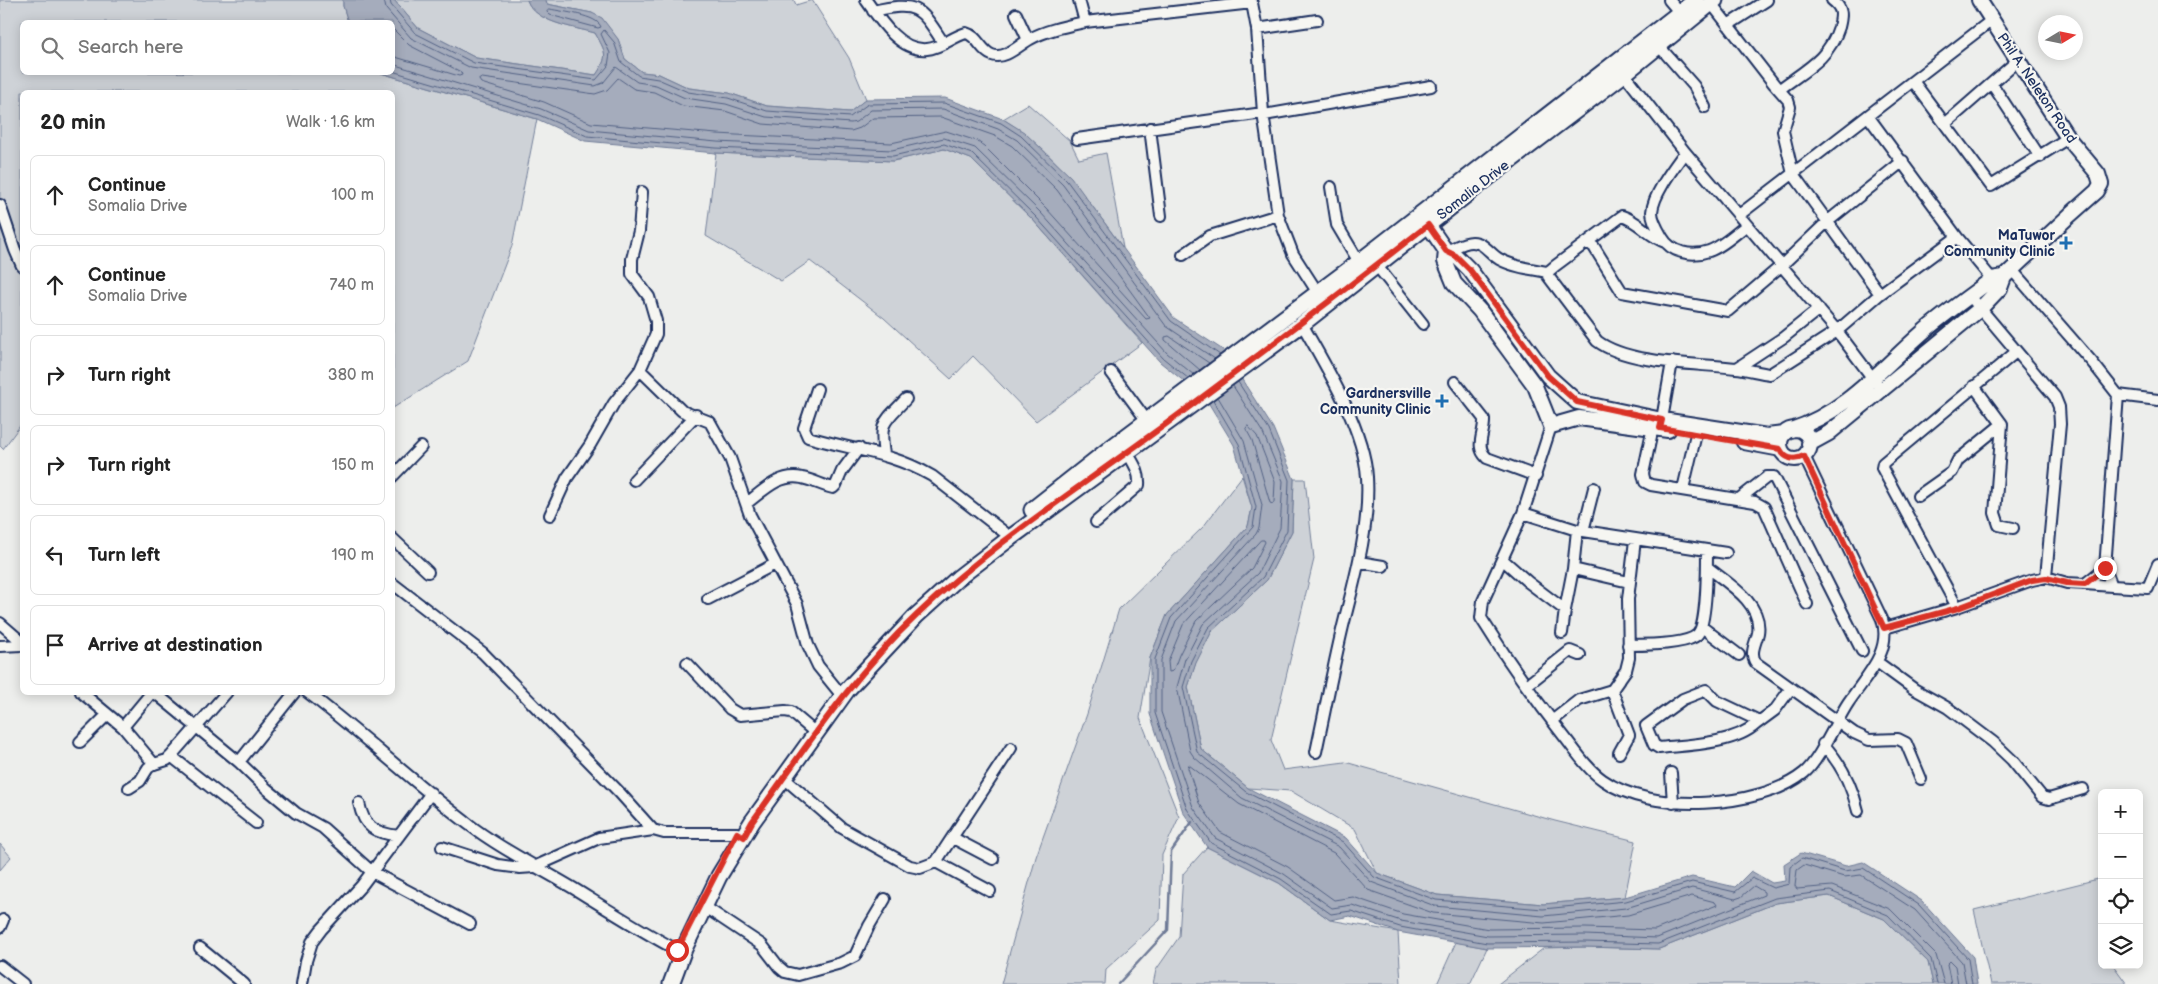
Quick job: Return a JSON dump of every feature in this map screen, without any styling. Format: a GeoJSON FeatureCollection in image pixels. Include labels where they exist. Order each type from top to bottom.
{"type":"FeatureCollection","features":[{"type":"Feature","properties":{"kind":"main road","name":"Somalia Drive"},"geometry":{"type":"LineString","coordinates":[[671,984],[684,949],[740,835],[752,822],[847,690],[916,616],[973,567],[1128,452],[1187,400],[1243,357],[1318,293],[1359,262],[1424,219],[1620,69],[1680,13],[1707,1]]}},
{"type":"Feature","properties":{"kind":"main road","name":"Somalia Drive"},"geometry":{"type":"LineString","coordinates":[[1620,69],[1659,46],[1707,1]]}},
{"type":"Feature","properties":{"kind":"main road","name":"Somalia Drive"},"geometry":{"type":"LineString","coordinates":[[1243,357],[1302,324],[1377,266],[1424,219]]}},
{"type":"Feature","properties":{"kind":"main road","name":"Somalia Drive"},"geometry":{"type":"LineString","coordinates":[[662,984],[677,950],[740,835],[811,729],[857,668],[914,608],[957,569],[1147,421],[1187,400]]}},
{"type":"Feature","properties":{"kind":"street"},"geometry":{"type":"LineString","coordinates":[[866,0],[899,41],[909,46],[927,49],[944,44],[966,33],[973,36],[989,54],[999,56],[1021,47],[1028,40],[1056,29],[1085,22],[1251,1],[1257,30],[1264,114],[1278,215],[1293,254],[1318,293]]}},
{"type":"Feature","properties":{"kind":"street"},"geometry":{"type":"LineString","coordinates":[[1079,0],[1085,22]]}},
{"type":"Feature","properties":{"kind":"street"},"geometry":{"type":"LineString","coordinates":[[1668,0],[1680,13]]}},
{"type":"Feature","properties":{"kind":"street"},"geometry":{"type":"LineString","coordinates":[[1728,25],[1767,0]]}},
{"type":"Feature","properties":{"kind":"street"},"geometry":{"type":"LineString","coordinates":[[1780,89],[1820,59],[1834,42],[1842,12],[1840,7],[1832,0]]}},
{"type":"Feature","properties":{"kind":"street","name":"Phil A. Neleton Road"},"geometry":{"type":"LineString","coordinates":[[1979,0],[2068,138],[2098,174],[2101,184],[2097,192],[2070,214],[2002,279]]}},
{"type":"Feature","properties":{"kind":"street"},"geometry":{"type":"LineString","coordinates":[[1707,1],[1788,100],[1790,107],[1783,131],[1793,174],[1880,294]]}},
{"type":"Feature","properties":{"kind":"street"},"geometry":{"type":"LineString","coordinates":[[873,11],[895,6],[909,6],[917,10],[944,44]]}},
{"type":"Feature","properties":{"kind":"street"},"geometry":{"type":"LineString","coordinates":[[1016,14],[1028,40]]}},
{"type":"Feature","properties":{"kind":"street"},"geometry":{"type":"LineString","coordinates":[[1257,30],[1317,20]]}},
{"type":"Feature","properties":{"kind":"street"},"geometry":{"type":"LineString","coordinates":[[1739,214],[1992,20]]}},
{"type":"Feature","properties":{"kind":"street"},"geometry":{"type":"LineString","coordinates":[[1659,46],[1694,86],[1705,106]]}},
{"type":"Feature","properties":{"kind":"street"},"geometry":{"type":"LineString","coordinates":[[1945,124],[2017,61]]}},
{"type":"Feature","properties":{"kind":"street"},"geometry":{"type":"LineString","coordinates":[[1620,69],[1685,152],[1837,331],[1878,384]]}},
{"type":"Feature","properties":{"kind":"street"},"geometry":{"type":"LineString","coordinates":[[1912,81],[1992,186],[2068,138]]}},
{"type":"Feature","properties":{"kind":"street"},"geometry":{"type":"LineString","coordinates":[[1992,84],[2040,157]]}},
{"type":"Feature","properties":{"kind":"street"},"geometry":{"type":"LineString","coordinates":[[1077,139],[1264,114],[1431,86]]}},
{"type":"Feature","properties":{"kind":"street"},"geometry":{"type":"LineString","coordinates":[[1868,116],[1958,237],[2092,362],[2118,395],[2105,568],[2112,586]]}},
{"type":"Feature","properties":{"kind":"street"},"geometry":{"type":"LineString","coordinates":[[1150,128],[1161,216]]}},
{"type":"Feature","properties":{"kind":"street"},"geometry":{"type":"LineString","coordinates":[[1685,152],[1672,169],[1654,204],[1652,213],[1657,230],[1665,242],[1676,252],[1701,253],[1710,251],[1747,225]]}},
{"type":"Feature","properties":{"kind":"street"},"geometry":{"type":"LineString","coordinates":[[1585,244],[1590,244],[1594,247],[1622,292],[1660,297],[1723,311],[1732,308],[1781,266],[1827,222],[1903,161]]}},
{"type":"Feature","properties":{"kind":"street"},"geometry":{"type":"LineString","coordinates":[[1331,187],[1337,225],[1359,262]]}},
{"type":"Feature","properties":{"kind":"street"},"geometry":{"type":"LineString","coordinates":[[550,515],[567,478],[614,404],[640,370],[653,345],[657,328],[649,297],[632,274],[632,259],[639,230],[642,192]]}},
{"type":"Feature","properties":{"kind":"street"},"geometry":{"type":"LineString","coordinates":[[0,205],[14,250],[20,262]]}},
{"type":"Feature","properties":{"kind":"street"},"geometry":{"type":"LineString","coordinates":[[1183,255],[1210,236],[1278,215]]}},
{"type":"Feature","properties":{"kind":"street"},"geometry":{"type":"LineString","coordinates":[[1446,251],[1470,242],[1477,243],[1497,258],[1518,268],[1548,272],[1622,216],[1630,219],[1654,239],[1665,242]]}},
{"type":"Feature","properties":{"kind":"street"},"geometry":{"type":"LineString","coordinates":[[1424,219],[1446,251],[1463,262],[1548,376],[1577,402],[1696,434],[1780,449]]}},
{"type":"Feature","properties":{"kind":"street"},"geometry":{"type":"LineString","coordinates":[[1548,272],[1548,276],[1553,283],[1597,341],[1604,347],[1672,362],[1737,368],[1770,374],[1837,331],[1880,294],[1958,237]]}},
{"type":"Feature","properties":{"kind":"street"},"geometry":{"type":"LineString","coordinates":[[1446,251],[1445,261],[1454,283],[1480,311],[1535,386],[1551,426],[1523,513],[1483,600],[1481,618],[1552,721],[1579,756],[1604,781],[1630,793],[1673,803],[1711,803],[1764,794],[1794,780],[1806,771],[1824,744],[1877,662],[1884,643],[1884,628],[1806,450],[1808,439],[1801,431],[1767,436],[1579,418],[1551,426]]}},
{"type":"Feature","properties":{"kind":"street"},"geometry":{"type":"LineString","coordinates":[[1377,266],[1423,324]]}},
{"type":"Feature","properties":{"kind":"street"},"geometry":{"type":"LineString","coordinates":[[2002,279],[1970,296],[1922,333],[1878,384],[1829,433],[1795,459],[1790,459],[1782,453],[1780,441],[1788,432],[1821,419],[1878,384],[1982,308],[2002,279]]}},
{"type":"Feature","properties":{"kind":"street"},"geometry":{"type":"LineString","coordinates":[[1970,296],[2055,397],[2059,407],[2060,424],[2046,578]]}},
{"type":"Feature","properties":{"kind":"street"},"geometry":{"type":"LineString","coordinates":[[1480,311],[1493,301]]}},
{"type":"Feature","properties":{"kind":"street"},"geometry":{"type":"LineString","coordinates":[[1737,368],[1784,337],[1819,310]]}},
{"type":"Feature","properties":{"kind":"street"},"geometry":{"type":"LineString","coordinates":[[1302,324],[1352,421],[1362,450],[1367,476],[1359,562],[1316,752]]}},
{"type":"Feature","properties":{"kind":"street"},"geometry":{"type":"LineString","coordinates":[[1958,608],[1882,468],[1883,463],[2016,352]]}},
{"type":"Feature","properties":{"kind":"street"},"geometry":{"type":"LineString","coordinates":[[1672,362],[1658,425],[1643,474],[1645,482],[1651,485],[1755,502],[1764,507],[1807,604]]}},
{"type":"Feature","properties":{"kind":"street"},"geometry":{"type":"LineString","coordinates":[[640,370],[682,411],[710,422],[724,444],[750,515],[774,564],[797,604],[808,644],[818,666],[839,692]]}},
{"type":"Feature","properties":{"kind":"street"},"geometry":{"type":"LineString","coordinates":[[1111,372],[1147,421]]}},
{"type":"Feature","properties":{"kind":"street"},"geometry":{"type":"LineString","coordinates":[[1535,386],[1548,376]]}},
{"type":"Feature","properties":{"kind":"street"},"geometry":{"type":"LineString","coordinates":[[1455,382],[1484,419],[1480,447],[1482,453],[1488,458],[1536,476]]}},
{"type":"Feature","properties":{"kind":"street"},"geometry":{"type":"LineString","coordinates":[[1974,386],[2002,424],[1995,513],[1999,525],[2013,528]]}},
{"type":"Feature","properties":{"kind":"street"},"geometry":{"type":"LineString","coordinates":[[817,389],[804,428],[808,437],[884,454],[932,476],[1004,532]]}},
{"type":"Feature","properties":{"kind":"street"},"geometry":{"type":"LineString","coordinates":[[2118,395],[2158,400]]}},
{"type":"Feature","properties":{"kind":"street"},"geometry":{"type":"LineString","coordinates":[[884,454],[882,438],[884,422],[906,400]]}},
{"type":"Feature","properties":{"kind":"street"},"geometry":{"type":"LineString","coordinates":[[1577,402],[1579,418]]}},
{"type":"Feature","properties":{"kind":"street"},"geometry":{"type":"LineString","coordinates":[[634,480],[696,415]]}},
{"type":"Feature","properties":{"kind":"street"},"geometry":{"type":"LineString","coordinates":[[1918,496],[1952,472],[1958,460],[2002,424]]}},
{"type":"Feature","properties":{"kind":"street"},"geometry":{"type":"LineString","coordinates":[[1683,489],[1696,434]]}},
{"type":"Feature","properties":{"kind":"street"},"geometry":{"type":"LineString","coordinates":[[395,474],[421,447]]}},
{"type":"Feature","properties":{"kind":"street"},"geometry":{"type":"LineString","coordinates":[[747,503],[774,482],[790,477],[800,477],[833,488],[842,471],[859,448]]}},
{"type":"Feature","properties":{"kind":"street"},"geometry":{"type":"LineString","coordinates":[[1096,522],[1140,485],[1138,468],[1128,452]]}},
{"type":"Feature","properties":{"kind":"street"},"geometry":{"type":"LineString","coordinates":[[1739,499],[1767,477],[1774,477],[1862,651]]}},
{"type":"Feature","properties":{"kind":"street"},"geometry":{"type":"LineString","coordinates":[[1562,633],[1580,530],[1594,488]]}},
{"type":"Feature","properties":{"kind":"street"},"geometry":{"type":"LineString","coordinates":[[1523,513],[1580,530],[1726,553]]}},
{"type":"Feature","properties":{"kind":"street"},"geometry":{"type":"LineString","coordinates":[[1552,721],[1579,700],[1612,690],[1626,670],[1628,658],[1628,607],[1635,540]]}},
{"type":"Feature","properties":{"kind":"street"},"geometry":{"type":"LineString","coordinates":[[395,541],[428,572]]}},
{"type":"Feature","properties":{"kind":"street"},"geometry":{"type":"LineString","coordinates":[[1628,645],[1652,646],[1692,638],[1698,634],[1702,627],[1707,551]]}},
{"type":"Feature","properties":{"kind":"street"},"geometry":{"type":"LineString","coordinates":[[1502,559],[1528,582],[1565,610]]}},
{"type":"Feature","properties":{"kind":"street"},"geometry":{"type":"LineString","coordinates":[[1359,562],[1383,566]]}},
{"type":"Feature","properties":{"kind":"street"},"geometry":{"type":"LineString","coordinates":[[708,599],[774,564]]}},
{"type":"Feature","properties":{"kind":"street"},"geometry":{"type":"LineString","coordinates":[[1884,628],[1958,608],[2032,580],[2046,578],[2067,583],[2153,588],[2158,564]]}},
{"type":"Feature","properties":{"kind":"street"},"geometry":{"type":"LineString","coordinates":[[1707,567],[1745,596],[1758,619],[1759,630],[1752,654],[1756,663],[1854,733],[1869,740],[1898,739],[1906,743],[1921,779]]}},
{"type":"Feature","properties":{"kind":"street"},"geometry":{"type":"LineString","coordinates":[[2085,584],[2105,568]]}},
{"type":"Feature","properties":{"kind":"street"},"geometry":{"type":"LineString","coordinates":[[1573,569],[1630,582]]}},
{"type":"Feature","properties":{"kind":"street"},"geometry":{"type":"LineString","coordinates":[[395,584],[483,653],[654,830]]}},
{"type":"Feature","properties":{"kind":"street"},"geometry":{"type":"LineString","coordinates":[[0,623],[20,641]]}},
{"type":"Feature","properties":{"kind":"street"},"geometry":{"type":"LineString","coordinates":[[1702,627],[1739,655]]}},
{"type":"Feature","properties":{"kind":"street"},"geometry":{"type":"LineString","coordinates":[[0,646],[20,643]]}},
{"type":"Feature","properties":{"kind":"street"},"geometry":{"type":"LineString","coordinates":[[1527,685],[1570,651],[1580,655]]}},
{"type":"Feature","properties":{"kind":"street"},"geometry":{"type":"LineString","coordinates":[[1877,662],[1914,689],[1948,708],[1993,742],[2012,760],[2042,797],[2049,800],[2083,789]]}},
{"type":"Feature","properties":{"kind":"street"},"geometry":{"type":"LineString","coordinates":[[687,664],[730,708],[740,715],[785,710],[791,712],[811,729]]}},
{"type":"Feature","properties":{"kind":"street"},"geometry":{"type":"LineString","coordinates":[[1646,726],[1654,745],[1659,748],[1736,736],[1750,730],[1774,710],[1791,688]]}},
{"type":"Feature","properties":{"kind":"street"},"geometry":{"type":"LineString","coordinates":[[1612,690],[1629,735]]}},
{"type":"Feature","properties":{"kind":"street"},"geometry":{"type":"LineString","coordinates":[[1619,753],[1629,735],[1646,726],[1683,699],[1706,690],[1718,701],[1755,719],[1756,724]]}},
{"type":"Feature","properties":{"kind":"street"},"geometry":{"type":"LineString","coordinates":[[84,695],[123,727],[154,764]]}},
{"type":"Feature","properties":{"kind":"street"},"geometry":{"type":"LineString","coordinates":[[123,727],[150,695]]}},
{"type":"Feature","properties":{"kind":"street"},"geometry":{"type":"LineString","coordinates":[[157,695],[239,762],[296,813],[323,828],[372,872],[470,924]]}},
{"type":"Feature","properties":{"kind":"street"},"geometry":{"type":"LineString","coordinates":[[129,788],[140,781],[148,768],[167,760],[198,728],[225,695]]}},
{"type":"Feature","properties":{"kind":"street"},"geometry":{"type":"LineString","coordinates":[[239,762],[293,695]]}},
{"type":"Feature","properties":{"kind":"street"},"geometry":{"type":"LineString","coordinates":[[311,695],[353,727],[430,794],[476,830],[642,932],[677,950]]}},
{"type":"Feature","properties":{"kind":"street"},"geometry":{"type":"LineString","coordinates":[[80,742],[107,715]]}},
{"type":"Feature","properties":{"kind":"street"},"geometry":{"type":"LineString","coordinates":[[1824,744],[1842,770],[1855,797],[1858,811]]}},
{"type":"Feature","properties":{"kind":"street"},"geometry":{"type":"LineString","coordinates":[[784,778],[842,828],[910,866],[920,868],[936,862],[1011,748]]}},
{"type":"Feature","properties":{"kind":"street"},"geometry":{"type":"LineString","coordinates":[[171,756],[256,823]]}},
{"type":"Feature","properties":{"kind":"street"},"geometry":{"type":"LineString","coordinates":[[1672,773],[1673,803]]}},
{"type":"Feature","properties":{"kind":"street"},"geometry":{"type":"LineString","coordinates":[[302,984],[312,942],[372,872],[430,794]]}},
{"type":"Feature","properties":{"kind":"street"},"geometry":{"type":"LineString","coordinates":[[359,803],[362,816],[368,826],[385,834],[399,836]]}},
{"type":"Feature","properties":{"kind":"street"},"geometry":{"type":"LineString","coordinates":[[442,847],[498,865],[520,868],[534,867],[599,838],[654,830],[664,833],[740,835]]}},
{"type":"Feature","properties":{"kind":"street"},"geometry":{"type":"LineString","coordinates":[[953,838],[993,859]]}},
{"type":"Feature","properties":{"kind":"street"},"geometry":{"type":"LineString","coordinates":[[936,862],[990,891]]}},
{"type":"Feature","properties":{"kind":"street"},"geometry":{"type":"LineString","coordinates":[[705,907],[762,945],[785,972],[798,974],[841,963],[855,956],[873,918],[885,899]]}},
{"type":"Feature","properties":{"kind":"street"},"geometry":{"type":"LineString","coordinates":[[200,948],[244,984]]}},
{"type":"Feature","properties":{"kind":"street"},"geometry":{"type":"LineString","coordinates":[[0,966],[24,984]]}},
{"type":"Feature","properties":{"kind":"shaded area"},"geometry":{"type":"Polygon","coordinates":[[[0,0],[343,0],[347,20],[20,20],[20,75],[388,75],[537,119],[512,246],[468,361],[395,407],[395,90],[20,90],[20,426],[3,449],[0,446],[0,0]]]}},
{"type":"Feature","properties":{"kind":"shaded area"},"geometry":{"type":"Polygon","coordinates":[[[394,0],[527,0],[531,8],[546,19],[595,33],[604,50],[603,63],[596,75],[476,58],[418,28],[394,0]]]}},
{"type":"Feature","properties":{"kind":"shaded area"},"geometry":{"type":"Polygon","coordinates":[[[546,0],[794,0],[796,5],[812,0],[849,58],[866,99],[850,112],[767,106],[729,93],[689,88],[659,74],[642,72],[625,59],[618,39],[592,13],[547,4],[546,0]]]}},
{"type":"Feature","properties":{"kind":"shaded area"},"geometry":{"type":"Polygon","coordinates":[[[1028,104],[1070,141],[1079,159],[1106,153],[1123,248],[1069,177],[1038,145],[1003,119],[1028,104]]]}},
{"type":"Feature","properties":{"kind":"shaded area"},"geometry":{"type":"Polygon","coordinates":[[[944,149],[971,159],[1033,220],[1142,343],[1036,421],[973,356],[951,379],[884,318],[810,261],[781,281],[706,236],[716,153],[893,161],[944,149]]]}},
{"type":"Feature","properties":{"kind":"shaded area"},"geometry":{"type":"Polygon","coordinates":[[[1242,476],[1252,508],[1248,526],[1167,615],[1150,658],[1140,718],[1179,817],[1162,855],[1160,920],[1106,969],[1105,984],[1001,984],[1036,857],[1087,714],[1119,609],[1203,527],[1242,476]]]}},
{"type":"Feature","properties":{"kind":"shaded area"},"geometry":{"type":"Polygon","coordinates":[[[1294,479],[1305,479],[1314,559],[1271,740],[1283,770],[1345,762],[1555,821],[1636,841],[1625,897],[1543,904],[1437,895],[1377,873],[1355,829],[1291,791],[1248,788],[1201,749],[1188,687],[1196,662],[1212,631],[1267,580],[1292,531],[1294,479]]]}},
{"type":"Feature","properties":{"kind":"shaded area"},"geometry":{"type":"Polygon","coordinates":[[[0,844],[11,857],[0,870],[0,844]]]}},
{"type":"Feature","properties":{"kind":"shaded area"},"geometry":{"type":"Polygon","coordinates":[[[1207,847],[1279,883],[1330,920],[1398,932],[1401,984],[1153,984],[1156,970],[1179,937],[1183,874],[1207,847]]]}},
{"type":"Feature","properties":{"kind":"shaded area"},"geometry":{"type":"Polygon","coordinates":[[[2098,879],[2098,969],[2116,969],[2127,984],[1991,984],[1974,910],[2098,879]]]}},
{"type":"Feature","properties":{"kind":"shaded area"},"geometry":{"type":"Polygon","coordinates":[[[1829,896],[1884,919],[1928,962],[1933,984],[1498,984],[1544,948],[1659,949],[1776,903],[1829,896]]]}},
{"type":"Feature","properties":{"kind":"shaded area"},"geometry":{"type":"Polygon","coordinates":[[[1456,942],[1487,948],[1470,984],[1437,984],[1456,942]]]}},
{"type":"Feature","properties":{"kind":"water"},"geometry":{"type":"Polygon","coordinates":[[[343,0],[394,0],[418,28],[476,58],[596,75],[603,63],[604,50],[595,33],[546,19],[531,8],[527,0],[546,0],[547,4],[592,13],[602,18],[618,39],[625,59],[642,72],[659,74],[689,88],[729,93],[767,106],[850,112],[866,99],[945,98],[1003,119],[1024,132],[1071,177],[1174,318],[1223,350],[1273,428],[1294,479],[1292,531],[1267,580],[1212,631],[1196,663],[1188,687],[1201,749],[1248,788],[1346,838],[1377,873],[1437,895],[1543,904],[1625,897],[1692,877],[1735,887],[1751,871],[1772,883],[1785,881],[1784,864],[1801,853],[1846,866],[1863,862],[1922,901],[1973,957],[1977,984],[1933,984],[1928,962],[1884,919],[1829,896],[1776,903],[1659,949],[1585,947],[1487,948],[1398,932],[1350,916],[1330,920],[1279,883],[1207,847],[1183,812],[1150,714],[1150,658],[1167,615],[1248,526],[1252,508],[1234,445],[1206,399],[1160,362],[1033,220],[971,159],[944,149],[893,161],[716,153],[585,141],[537,119],[388,75],[395,75],[395,20],[347,20],[343,0]]]}},
{"type":"Feature","properties":{"kind":"waterway"},"geometry":{"type":"LineString","coordinates":[[1118,984],[1168,930],[1171,852],[1192,822]]}},
{"type":"Feature","properties":{"kind":"place","name":"MaTuwor Community Clinic"},"geometry":{"type":"Point","coordinates":[2066,243]}},
{"type":"Feature","properties":{"kind":"place","name":"Gardnersville Community Clinic"},"geometry":{"type":"Point","coordinates":[1442,401]}},
{"type":"Feature","properties":{"kind":"route"},"geometry":{"type":"LineString","coordinates":[[677,950],[737,833],[744,837],[752,822],[847,690],[916,616],[958,578],[1010,538],[1302,324],[1428,225],[1446,251],[1456,256],[1470,270],[1548,376],[1577,402],[1662,420],[1660,428],[1780,449],[1790,459],[1804,456],[1882,620],[1884,628],[1958,608],[2032,580],[2046,578],[2067,583],[2085,584],[2105,568]]}}]}
